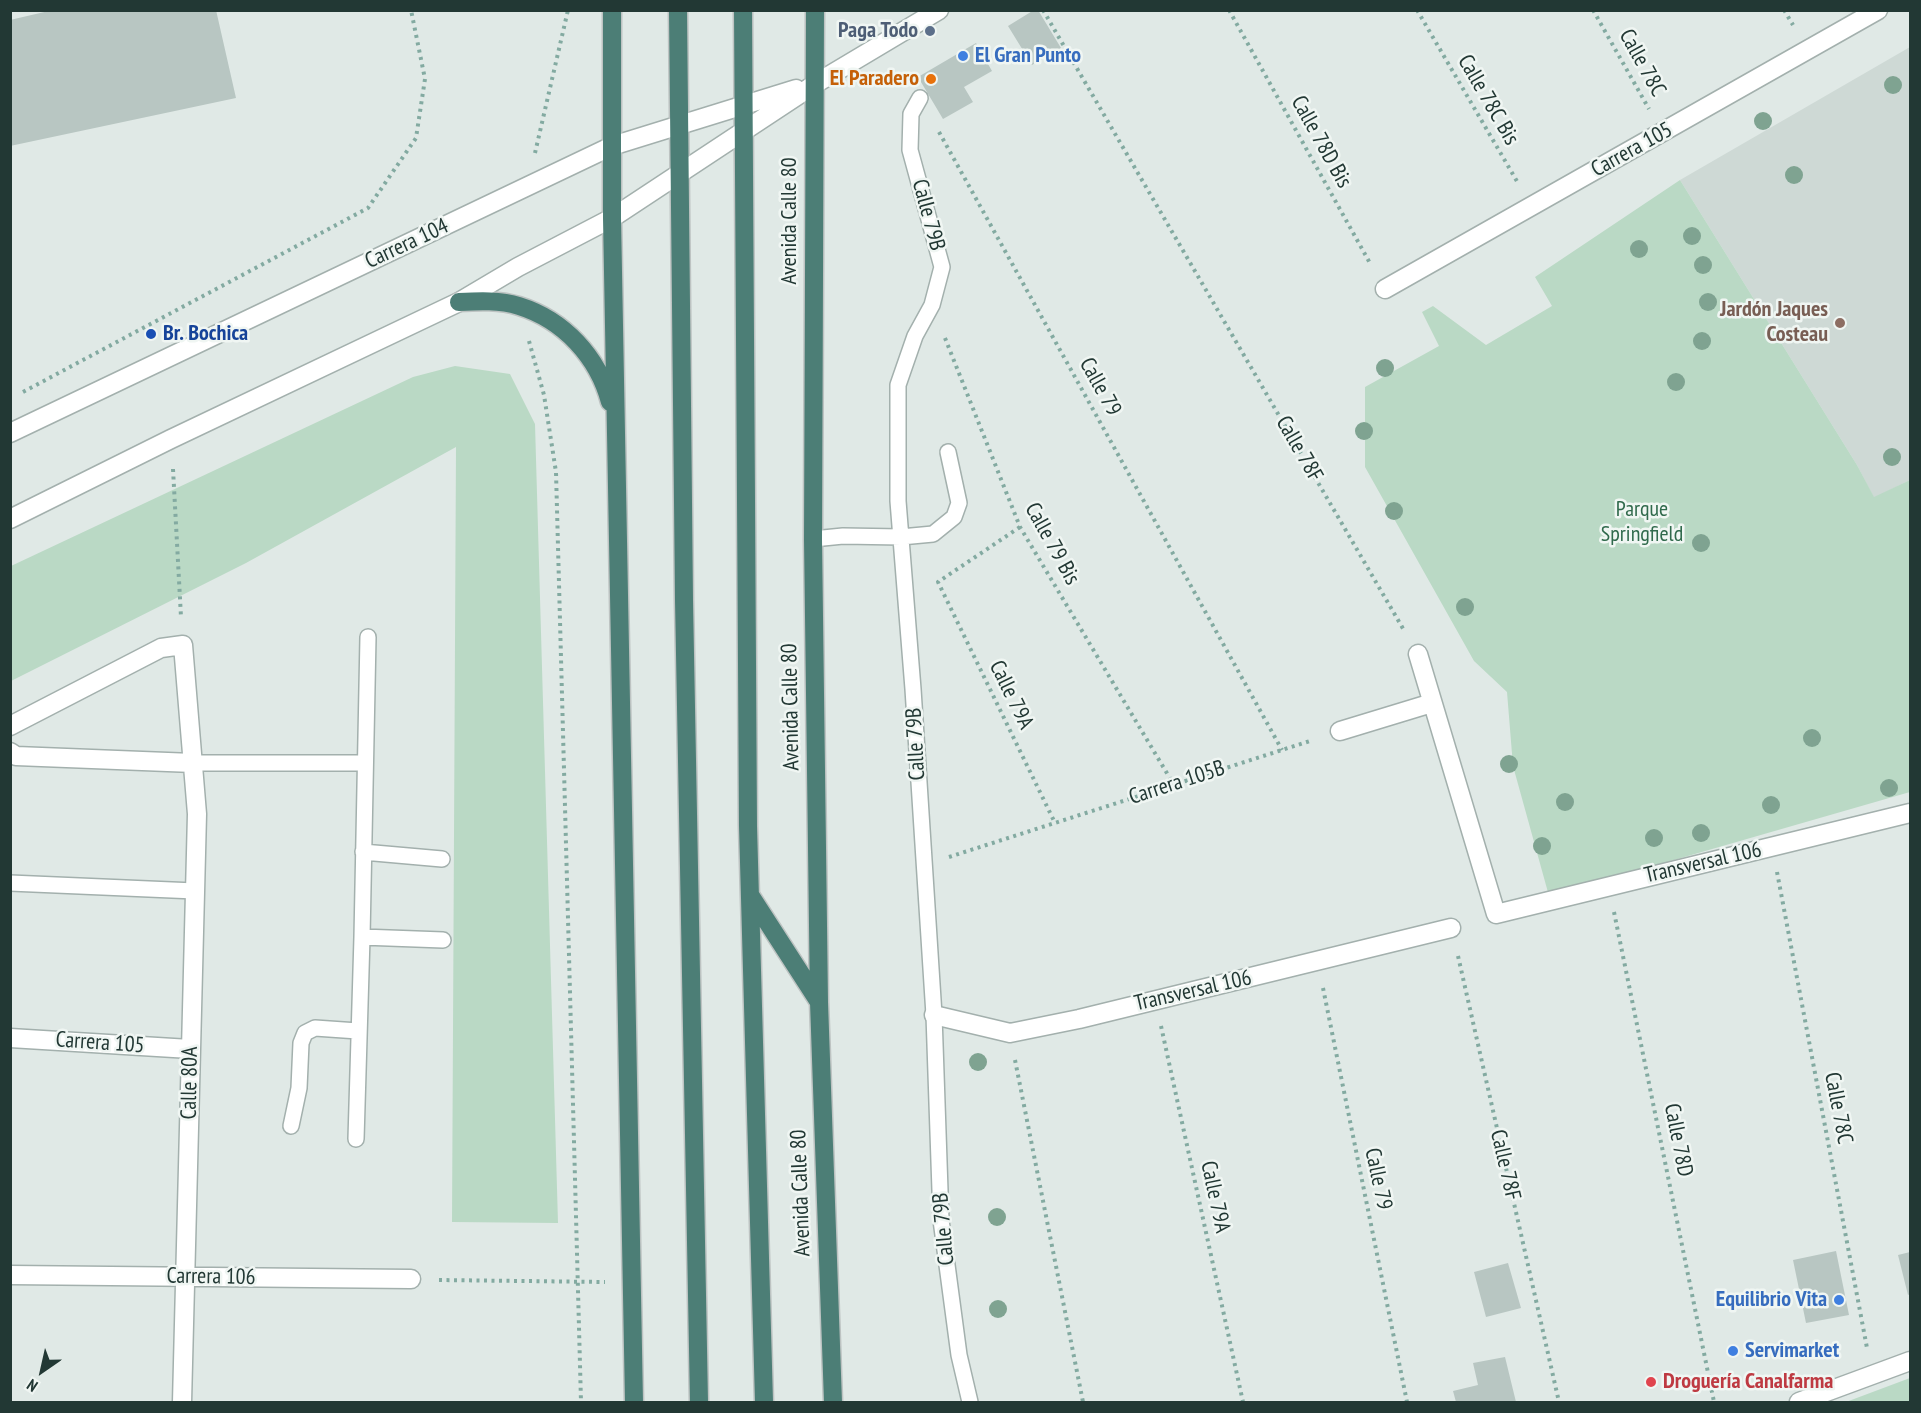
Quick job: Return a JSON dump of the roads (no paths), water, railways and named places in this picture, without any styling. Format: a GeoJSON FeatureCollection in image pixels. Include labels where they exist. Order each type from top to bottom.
{"type":"FeatureCollection","features":[{"type":"Feature","properties":{"kind":"highway"},"geometry":{"type":"LineString","coordinates":[[612,10],[612,218],[634,1402]]}},
{"type":"Feature","properties":{"kind":"highway"},"geometry":{"type":"LineString","coordinates":[[678,10],[684,624],[699,1402]]}},
{"type":"Feature","properties":{"kind":"highway","name":"Avenida Calle 80"},"geometry":{"type":"LineString","coordinates":[[743,10],[750,895],[764,1402]]}},
{"type":"Feature","properties":{"kind":"highway","name":"Avenida Calle 80"},"geometry":{"type":"LineString","coordinates":[[815,10],[813,539],[819,1002],[833,1402]]}},
{"type":"Feature","properties":{"kind":"highway"},"geometry":{"type":"LineString","coordinates":[[459,302],[489,300],[519,306],[555,323],[585,350],[605,384],[616,422]]}},
{"type":"Feature","properties":{"kind":"highway"},"geometry":{"type":"LineString","coordinates":[[750,895],[819,1002]]}},
{"type":"Feature","properties":{"kind":"street"},"geometry":{"type":"LineString","coordinates":[[10,519],[171,439],[459,302],[518,267],[612,218],[815,84],[939,10]]}},
{"type":"Feature","properties":{"kind":"street","name":"Carrera 105"},"geometry":{"type":"LineString","coordinates":[[1384,289],[1878,10]]}},
{"type":"Feature","properties":{"kind":"street","name":"Carrera 104"},"geometry":{"type":"LineString","coordinates":[[10,434],[612,146],[815,84]]}},
{"type":"Feature","properties":{"kind":"street","name":"Calle 80A"},"geometry":{"type":"LineString","coordinates":[[10,726],[161,648],[183,645],[197,814],[182,1402]]}},
{"type":"Feature","properties":{"kind":"street"},"geometry":{"type":"LineString","coordinates":[[1340,731],[1432,703],[1418,654]]}},
{"type":"Feature","properties":{"kind":"street","name":"Transversal 106"},"geometry":{"type":"LineString","coordinates":[[1432,703],[1496,914],[1911,813]]}},
{"type":"Feature","properties":{"kind":"street"},"geometry":{"type":"LineString","coordinates":[[10,752],[16,756],[194,763]]}},
{"type":"Feature","properties":{"kind":"street","name":"Transversal 106"},"geometry":{"type":"LineString","coordinates":[[934,1016],[1010,1033],[1451,928]]}},
{"type":"Feature","properties":{"kind":"street","name":"Carrera 105"},"geometry":{"type":"LineString","coordinates":[[10,1038],[190,1049]]}},
{"type":"Feature","properties":{"kind":"street","name":"Carrera 106"},"geometry":{"type":"LineString","coordinates":[[10,1275],[411,1279]]}},
{"type":"Feature","properties":{"kind":"street"},"geometry":{"type":"LineString","coordinates":[[1799,1402],[1911,1361]]}},
{"type":"Feature","properties":{"kind":"lane","name":"Calle 79B"},"geometry":{"type":"LineString","coordinates":[[920,98],[911,114],[910,150],[942,267],[932,305],[915,336],[898,385],[898,501],[913,689],[934,1016],[941,1220],[958,1354],[970,1402]]}},
{"type":"Feature","properties":{"kind":"lane"},"geometry":{"type":"LineString","coordinates":[[813,539],[933,534],[954,517],[959,503],[948,452]]}},
{"type":"Feature","properties":{"kind":"lane"},"geometry":{"type":"LineString","coordinates":[[356,1139],[368,637]]}},
{"type":"Feature","properties":{"kind":"lane"},"geometry":{"type":"LineString","coordinates":[[194,763],[365,763]]}},
{"type":"Feature","properties":{"kind":"lane"},"geometry":{"type":"LineString","coordinates":[[363,852],[442,859]]}},
{"type":"Feature","properties":{"kind":"lane"},"geometry":{"type":"LineString","coordinates":[[10,883],[195,891]]}},
{"type":"Feature","properties":{"kind":"lane"},"geometry":{"type":"LineString","coordinates":[[362,937],[443,940]]}},
{"type":"Feature","properties":{"kind":"lane"},"geometry":{"type":"LineString","coordinates":[[291,1126],[299,1088],[301,1043],[304,1033],[315,1028],[358,1031]]}},
{"type":"Feature","properties":{"kind":"place","name":"Paga Todo"},"geometry":{"type":"Point","coordinates":[930,31]}},
{"type":"Feature","properties":{"kind":"place","name":"El Gran Punto"},"geometry":{"type":"Point","coordinates":[963,56]}},
{"type":"Feature","properties":{"kind":"place","name":"El Paradero"},"geometry":{"type":"Point","coordinates":[931,79]}},
{"type":"Feature","properties":{"kind":"place","name":"Jardón Jaques Costeau"},"geometry":{"type":"Point","coordinates":[1840,323]}},
{"type":"Feature","properties":{"kind":"place","name":"Br. Bochica"},"geometry":{"type":"Point","coordinates":[151,334]}},
{"type":"Feature","properties":{"kind":"place","name":"Equilibrio Vita"},"geometry":{"type":"Point","coordinates":[1839,1300]}},
{"type":"Feature","properties":{"kind":"place","name":"Servimarket"},"geometry":{"type":"Point","coordinates":[1733,1351]}},
{"type":"Feature","properties":{"kind":"place","name":"Droguería Canalfarma"},"geometry":{"type":"Point","coordinates":[1651,1382]}},
{"type":"Feature","properties":{"kind":"park label","name":"Parque Springfield"},"geometry":{"type":"Point","coordinates":[1642,522]}}]}
